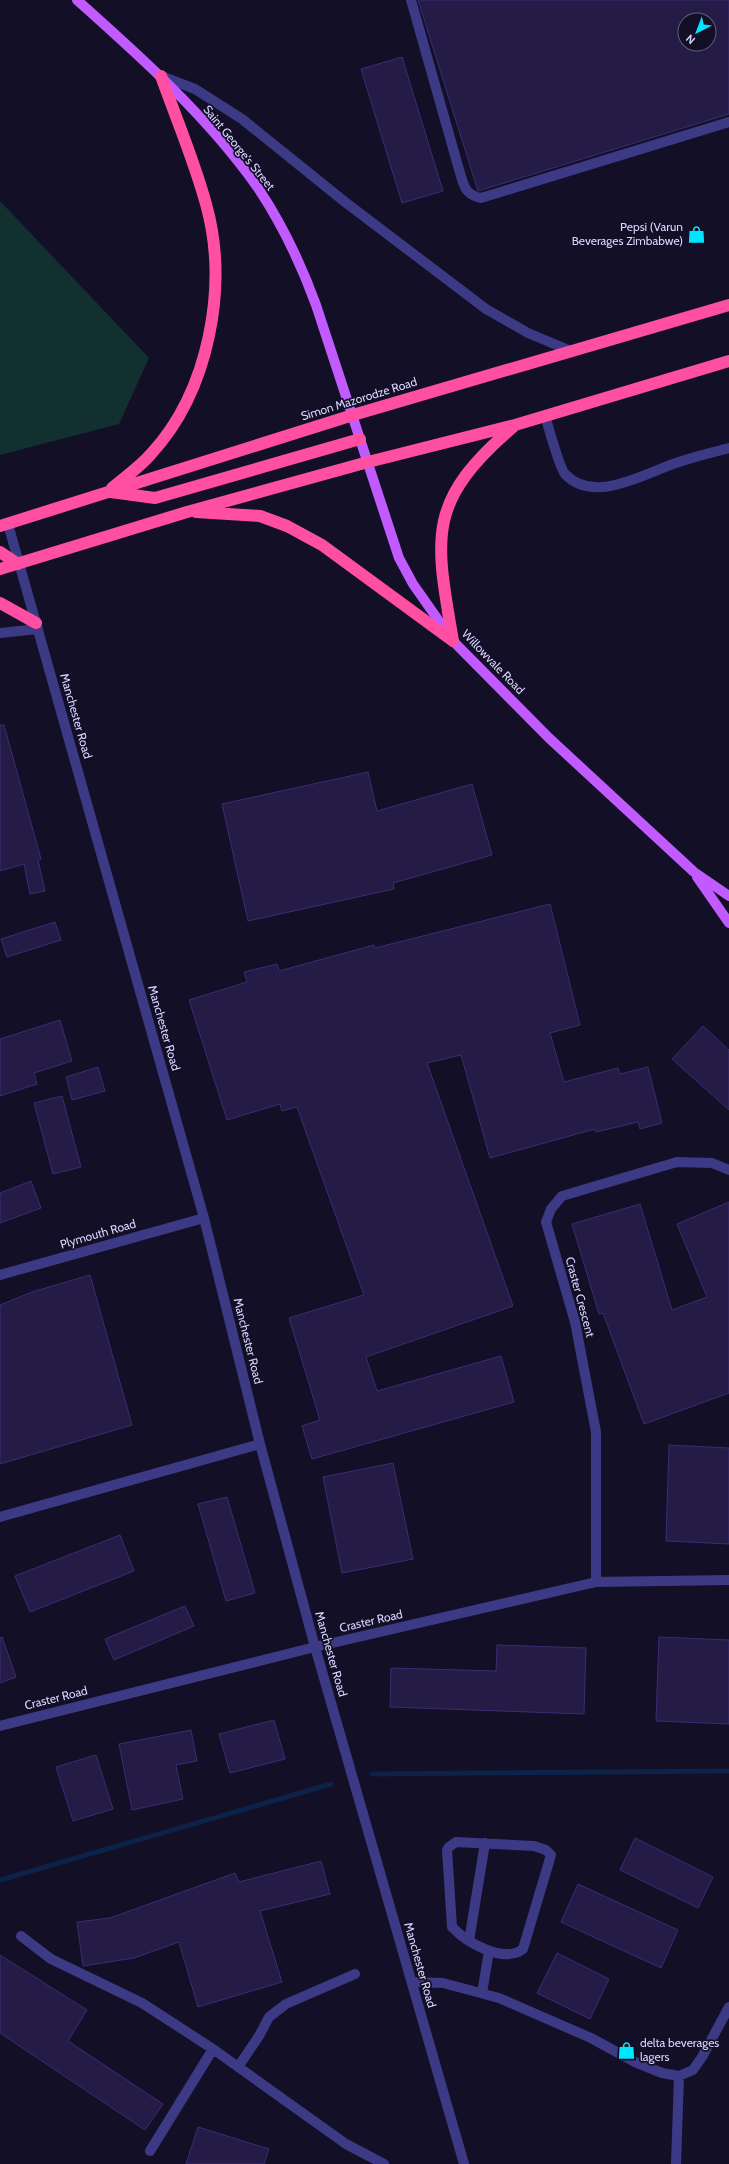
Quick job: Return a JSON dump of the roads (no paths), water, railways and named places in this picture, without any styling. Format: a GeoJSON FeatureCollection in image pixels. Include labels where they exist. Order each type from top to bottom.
{"type":"FeatureCollection","features":[{"type":"Feature","properties":{"kind":"highway"},"geometry":{"type":"LineString","coordinates":[[108,491],[151,454],[172,427],[192,394],[210,335],[214,296],[214,250],[207,206],[161,76]]}},
{"type":"Feature","properties":{"kind":"highway","name":"Simon Mazorodze Road"},"geometry":{"type":"LineString","coordinates":[[4,525],[353,415],[729,305]]}},
{"type":"Feature","properties":{"kind":"highway"},"geometry":{"type":"LineString","coordinates":[[0,569],[187,512],[368,462],[515,425],[729,361]]}},
{"type":"Feature","properties":{"kind":"highway"},"geometry":{"type":"LineString","coordinates":[[453,641],[440,568],[440,538],[445,510],[457,488],[473,465],[486,450],[515,425]]}},
{"type":"Feature","properties":{"kind":"highway"},"geometry":{"type":"LineString","coordinates":[[108,491],[155,498],[360,439]]}},
{"type":"Feature","properties":{"kind":"highway"},"geometry":{"type":"LineString","coordinates":[[187,512],[260,516],[287,526],[322,545],[453,641]]}},
{"type":"Feature","properties":{"kind":"highway"},"geometry":{"type":"LineString","coordinates":[[0,552],[18,564]]}},
{"type":"Feature","properties":{"kind":"highway"},"geometry":{"type":"LineString","coordinates":[[0,603],[37,626]]}},
{"type":"Feature","properties":{"kind":"main road","name":"Saint George's Street"},"geometry":{"type":"LineString","coordinates":[[77,0],[161,76],[225,147],[258,188],[283,230],[303,270],[353,415]]}},
{"type":"Feature","properties":{"kind":"main road","name":"Willowvale Road"},"geometry":{"type":"LineString","coordinates":[[353,415],[399,558],[412,584],[453,641],[549,738],[694,872],[729,896]]}},
{"type":"Feature","properties":{"kind":"main road","name":"Willowvale Road"},"geometry":{"type":"LineString","coordinates":[[694,872],[729,923]]}},
{"type":"Feature","properties":{"kind":"street"},"geometry":{"type":"LineString","coordinates":[[411,0],[460,173],[466,191],[472,196],[481,198],[729,122]]}},
{"type":"Feature","properties":{"kind":"street"},"geometry":{"type":"LineString","coordinates":[[161,76],[195,89],[242,119],[345,202],[486,309],[528,333],[571,351]]}},
{"type":"Feature","properties":{"kind":"street"},"geometry":{"type":"LineString","coordinates":[[545,416],[564,473],[578,483],[594,487],[614,486],[677,462],[729,448]]}},
{"type":"Feature","properties":{"kind":"street","name":"Manchester Road"},"geometry":{"type":"LineString","coordinates":[[4,525],[37,626],[204,1218],[260,1444],[315,1647],[464,2164]]}},
{"type":"Feature","properties":{"kind":"street"},"geometry":{"type":"LineString","coordinates":[[0,633],[37,626]]}},
{"type":"Feature","properties":{"kind":"street","name":"Craster Crescent"},"geometry":{"type":"LineString","coordinates":[[596,1582],[596,1432],[575,1322],[546,1222],[551,1209],[562,1196],[677,1162],[712,1163],[729,1170]]}},
{"type":"Feature","properties":{"kind":"street","name":"Plymouth Road"},"geometry":{"type":"LineString","coordinates":[[0,1275],[204,1218]]}},
{"type":"Feature","properties":{"kind":"street"},"geometry":{"type":"LineString","coordinates":[[0,1517],[260,1444]]}},
{"type":"Feature","properties":{"kind":"street","name":"Craster Road"},"geometry":{"type":"LineString","coordinates":[[0,1726],[315,1647],[596,1582],[729,1580]]}},
{"type":"Feature","properties":{"kind":"street"},"geometry":{"type":"LineString","coordinates":[[456,1842],[485,1843],[534,1846],[546,1850],[551,1855],[522,1949],[513,1954],[489,1951],[469,1941],[452,1927],[447,1850],[449,1846],[456,1842]]}},
{"type":"Feature","properties":{"kind":"street"},"geometry":{"type":"LineString","coordinates":[[469,1941],[485,1843]]}},
{"type":"Feature","properties":{"kind":"street"},"geometry":{"type":"LineString","coordinates":[[21,1936],[51,1959],[142,2003],[213,2049],[346,2144],[384,2164]]}},
{"type":"Feature","properties":{"kind":"street"},"geometry":{"type":"LineString","coordinates":[[482,1993],[489,1951]]}},
{"type":"Feature","properties":{"kind":"street"},"geometry":{"type":"LineString","coordinates":[[238,2067],[259,2036],[269,2017],[286,2004],[355,1974]]}},
{"type":"Feature","properties":{"kind":"street"},"geometry":{"type":"LineString","coordinates":[[412,1982],[443,1983],[499,1998],[566,2026],[635,2062],[662,2073],[679,2076],[693,2070],[702,2057],[729,2007]]}},
{"type":"Feature","properties":{"kind":"street"},"geometry":{"type":"LineString","coordinates":[[150,2150],[213,2049]]}},
{"type":"Feature","properties":{"kind":"street"},"geometry":{"type":"LineString","coordinates":[[676,2164],[679,2076]]}},
{"type":"Feature","properties":{"kind":"waterway"},"geometry":{"type":"LineString","coordinates":[[372,1774],[729,1771]]}},
{"type":"Feature","properties":{"kind":"waterway"},"geometry":{"type":"LineString","coordinates":[[0,1880],[331,1784]]}},
{"type":"Feature","properties":{"kind":"place","name":"Pepsi (Varun Beverages Zimbabwe)"},"geometry":{"type":"Point","coordinates":[696,234]}},
{"type":"Feature","properties":{"kind":"place","name":"delta beverages lagers"},"geometry":{"type":"Point","coordinates":[627,2050]}}]}
